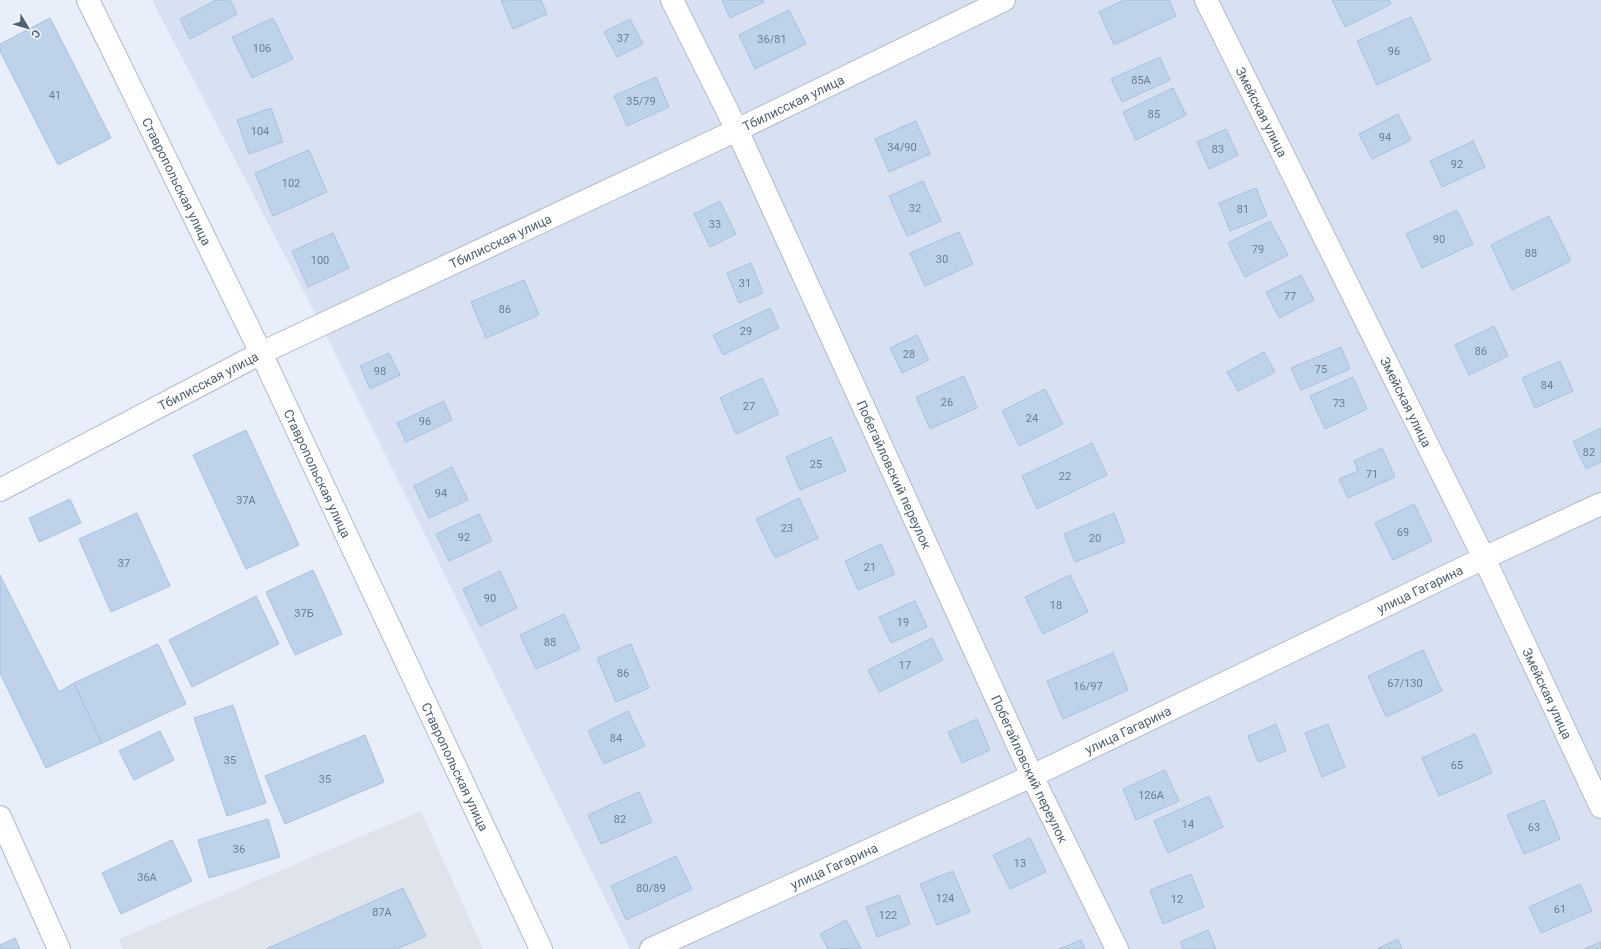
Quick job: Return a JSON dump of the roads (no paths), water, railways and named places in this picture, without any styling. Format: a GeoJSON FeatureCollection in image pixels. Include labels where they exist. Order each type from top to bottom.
{"type":"FeatureCollection","features":[{"type":"Feature","properties":{"kind":"street","name":"Ставропольская улица"},"geometry":{"type":"LineString","coordinates":[[88,0],[261,353],[541,949]]}},
{"type":"Feature","properties":{"kind":"street","name":"Побегайловский переулок"},"geometry":{"type":"LineString","coordinates":[[672,0],[736,130],[1032,776],[1117,949]]}},
{"type":"Feature","properties":{"kind":"street","name":"Тбилисская улица"},"geometry":{"type":"LineString","coordinates":[[0,490],[261,353],[736,130],[1004,0]]}},
{"type":"Feature","properties":{"kind":"street","name":"Змейская улица"},"geometry":{"type":"LineString","coordinates":[[1206,0],[1484,558],[1601,807]]}},
{"type":"Feature","properties":{"kind":"street","name":"улица Гагарина"},"geometry":{"type":"LineString","coordinates":[[651,949],[1032,776],[1484,558],[1601,504]]}},
{"type":"Feature","properties":{"kind":"street"},"geometry":{"type":"LineString","coordinates":[[0,817],[59,949]]}}]}
